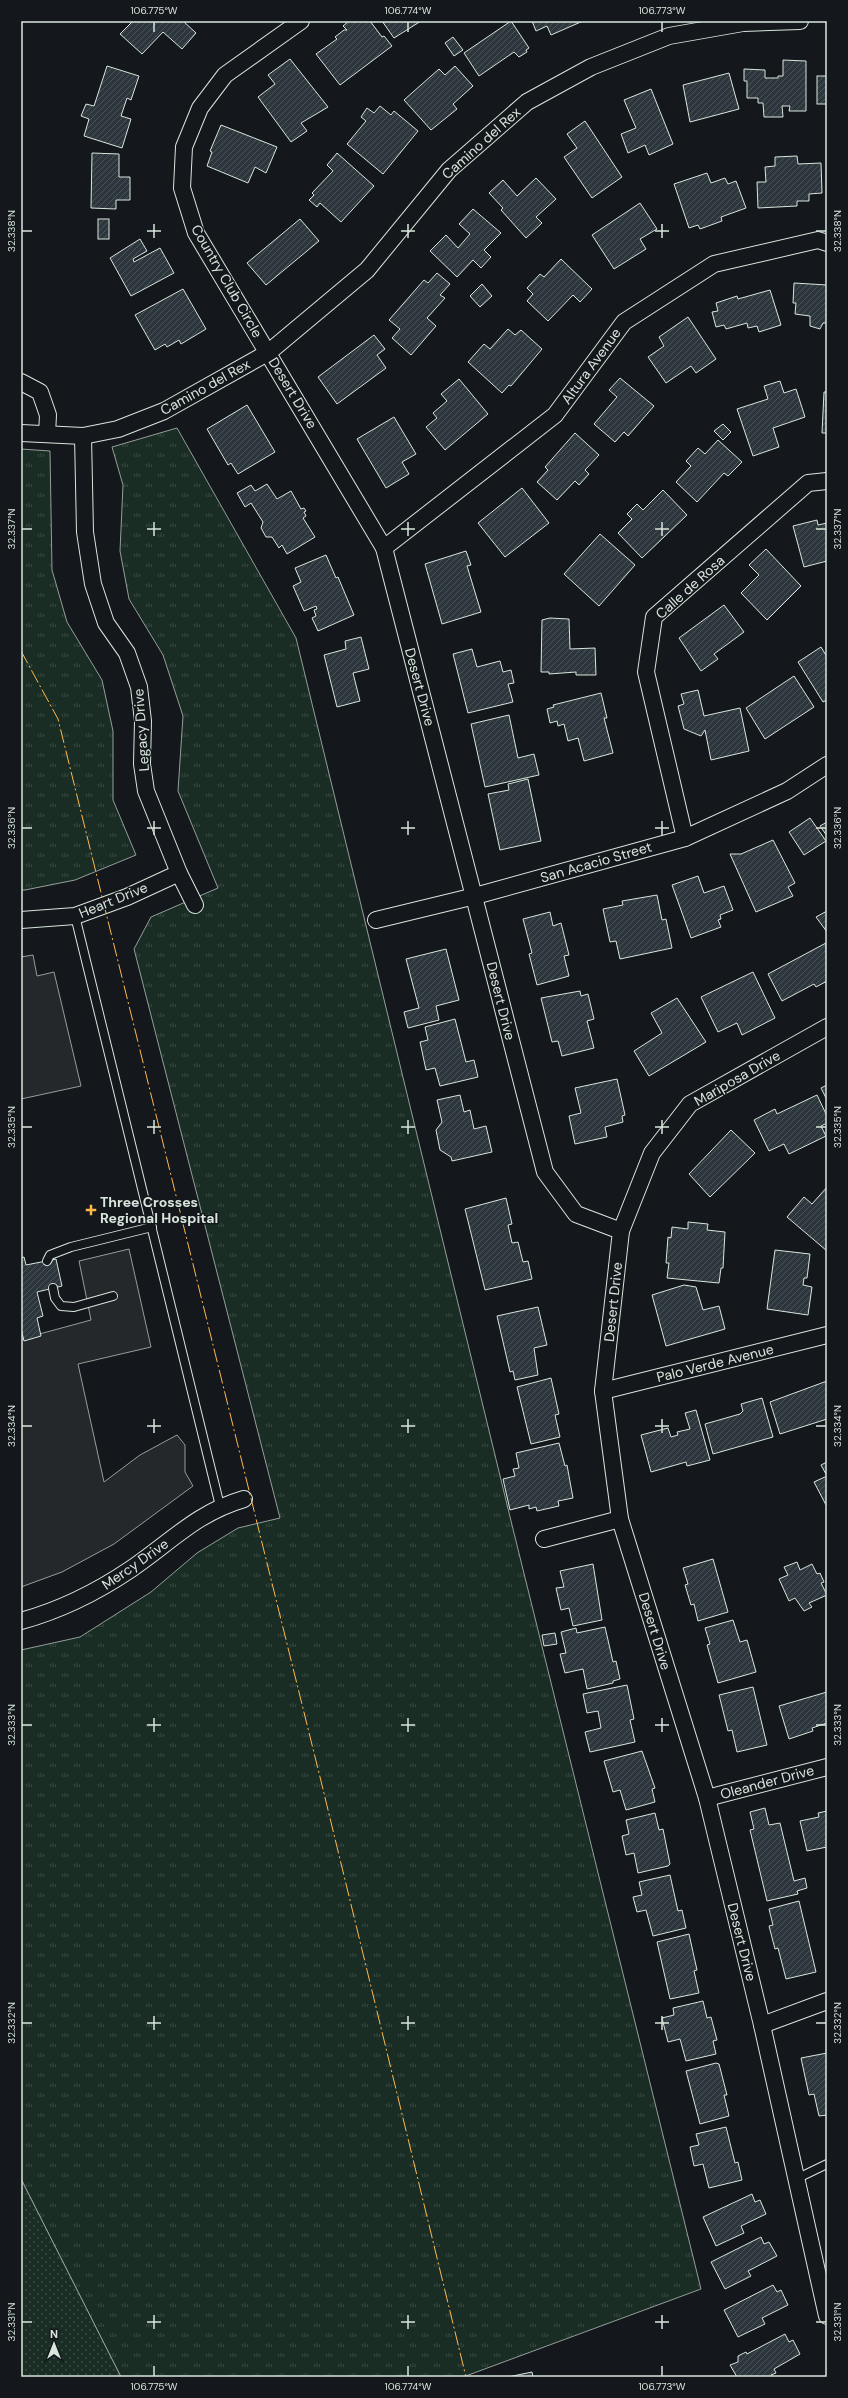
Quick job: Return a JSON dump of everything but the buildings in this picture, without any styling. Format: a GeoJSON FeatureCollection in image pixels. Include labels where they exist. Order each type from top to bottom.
{"type":"FeatureCollection","features":[{"type":"Feature","properties":{"kind":"street","name":"Country Club Circle"},"geometry":{"type":"LineString","coordinates":[[269,352],[196,233],[182,188],[184,147],[200,108],[225,74],[301,21]]}},
{"type":"Feature","properties":{"kind":"street","name":"Camino del Rex"},"geometry":{"type":"LineString","coordinates":[[21,433],[83,436],[118,429],[164,411],[269,352],[367,270],[449,170],[527,102],[591,67],[669,36],[743,23],[800,21]]}},
{"type":"Feature","properties":{"kind":"street","name":"Altura Avenue"},"geometry":{"type":"LineString","coordinates":[[384,548],[555,415],[624,322],[714,264],[818,240],[827,243]]}},
{"type":"Feature","properties":{"kind":"street","name":"Desert Drive"},"geometry":{"type":"LineString","coordinates":[[269,352],[384,548],[545,1172],[576,1214],[621,1231],[603,1391],[620,1519],[707,1798],[762,2026],[827,2316]]}},
{"type":"Feature","properties":{"kind":"street"},"geometry":{"type":"LineString","coordinates":[[21,382],[40,392],[48,415],[47,434]]}},
{"type":"Feature","properties":{"kind":"street","name":"Legacy Drive"},"geometry":{"type":"LineString","coordinates":[[83,436],[85,532],[93,584],[106,624],[127,653],[139,686],[143,722],[142,764],[146,791],[179,873],[195,905]]}},
{"type":"Feature","properties":{"kind":"street","name":"Calle de Rosa"},"geometry":{"type":"LineString","coordinates":[[684,838],[646,672],[654,617],[808,483],[827,482]]}},
{"type":"Feature","properties":{"kind":"street","name":"San Acacio Street"},"geometry":{"type":"LineString","coordinates":[[376,920],[475,896],[684,838],[787,791],[827,765]]}},
{"type":"Feature","properties":{"kind":"street","name":"Heart Drive"},"geometry":{"type":"LineString","coordinates":[[21,920],[75,916],[127,897],[179,873]]}},
{"type":"Feature","properties":{"kind":"street","name":"Mariposa Drive"},"geometry":{"type":"LineString","coordinates":[[621,1231],[652,1153],[690,1104],[827,1027]]}},
{"type":"Feature","properties":{"kind":"street","name":"Palo Verde Avenue"},"geometry":{"type":"LineString","coordinates":[[603,1391],[827,1335]]}},
{"type":"Feature","properties":{"kind":"street","name":"Mercy Drive"},"geometry":{"type":"LineString","coordinates":[[21,1621],[88,1596],[132,1569],[200,1517],[220,1506],[244,1499]]}},
{"type":"Feature","properties":{"kind":"street"},"geometry":{"type":"LineString","coordinates":[[544,1539],[620,1519]]}},
{"type":"Feature","properties":{"kind":"street","name":"Oleander Drive"},"geometry":{"type":"LineString","coordinates":[[707,1798],[827,1767]]}},
{"type":"Feature","properties":{"kind":"street"},"geometry":{"type":"LineString","coordinates":[[762,2026],[827,2001]]}},
{"type":"Feature","properties":{"kind":"lane"},"geometry":{"type":"LineString","coordinates":[[75,916],[220,1506]]}},
{"type":"Feature","properties":{"kind":"lane"},"geometry":{"type":"LineString","coordinates":[[47,1260],[50,1255],[71,1247],[152,1227]]}},
{"type":"Feature","properties":{"kind":"lane"},"geometry":{"type":"LineString","coordinates":[[53,1288],[55,1298],[62,1306],[74,1306],[113,1296]]}},
{"type":"Feature","properties":{"kind":"lane"},"geometry":{"type":"LineString","coordinates":[[796,2179],[827,2164]]}},
{"type":"Feature","properties":{"kind":"green space"},"geometry":{"type":"Polygon","coordinates":[[[177,428],[296,638],[512,1525],[701,2289],[463,2377],[121,2377],[21,2179],[21,1650],[80,1637],[151,1592],[197,1553],[238,1528],[280,1518],[134,949],[151,917],[218,888],[178,791],[183,716],[163,655],[129,599],[120,551],[123,485],[112,447],[177,428]]]}},
{"type":"Feature","properties":{"kind":"green space"},"geometry":{"type":"Polygon","coordinates":[[[21,449],[50,451],[52,570],[67,622],[102,680],[113,731],[113,800],[136,855],[75,880],[25,890],[21,890],[21,449]]]}},
{"type":"Feature","properties":{"kind":"green space"},"geometry":{"type":"Polygon","coordinates":[[[21,2179],[121,2377],[21,2377],[21,2179]]]}},
{"type":"Feature","properties":{"kind":"shaded area"},"geometry":{"type":"Polygon","coordinates":[[[33,955],[37,976],[54,972],[81,1086],[21,1099],[21,957],[33,955]]]}},
{"type":"Feature","properties":{"kind":"shaded area"},"geometry":{"type":"Polygon","coordinates":[[[129,1249],[151,1347],[78,1364],[104,1482],[140,1455],[177,1435],[185,1445],[185,1472],[193,1486],[114,1544],[62,1572],[21,1587],[21,1339],[91,1320],[79,1261],[129,1249]]]}},
{"type":"Feature","properties":{"kind":"power"},"geometry":{"type":"LineString","coordinates":[[21,651],[58,719],[320,1777],[466,2377]]}},
{"type":"Feature","properties":{"kind":"place","name":"Three Crosses Regional Hospital"},"geometry":{"type":"Point","coordinates":[91,1210]}}]}
